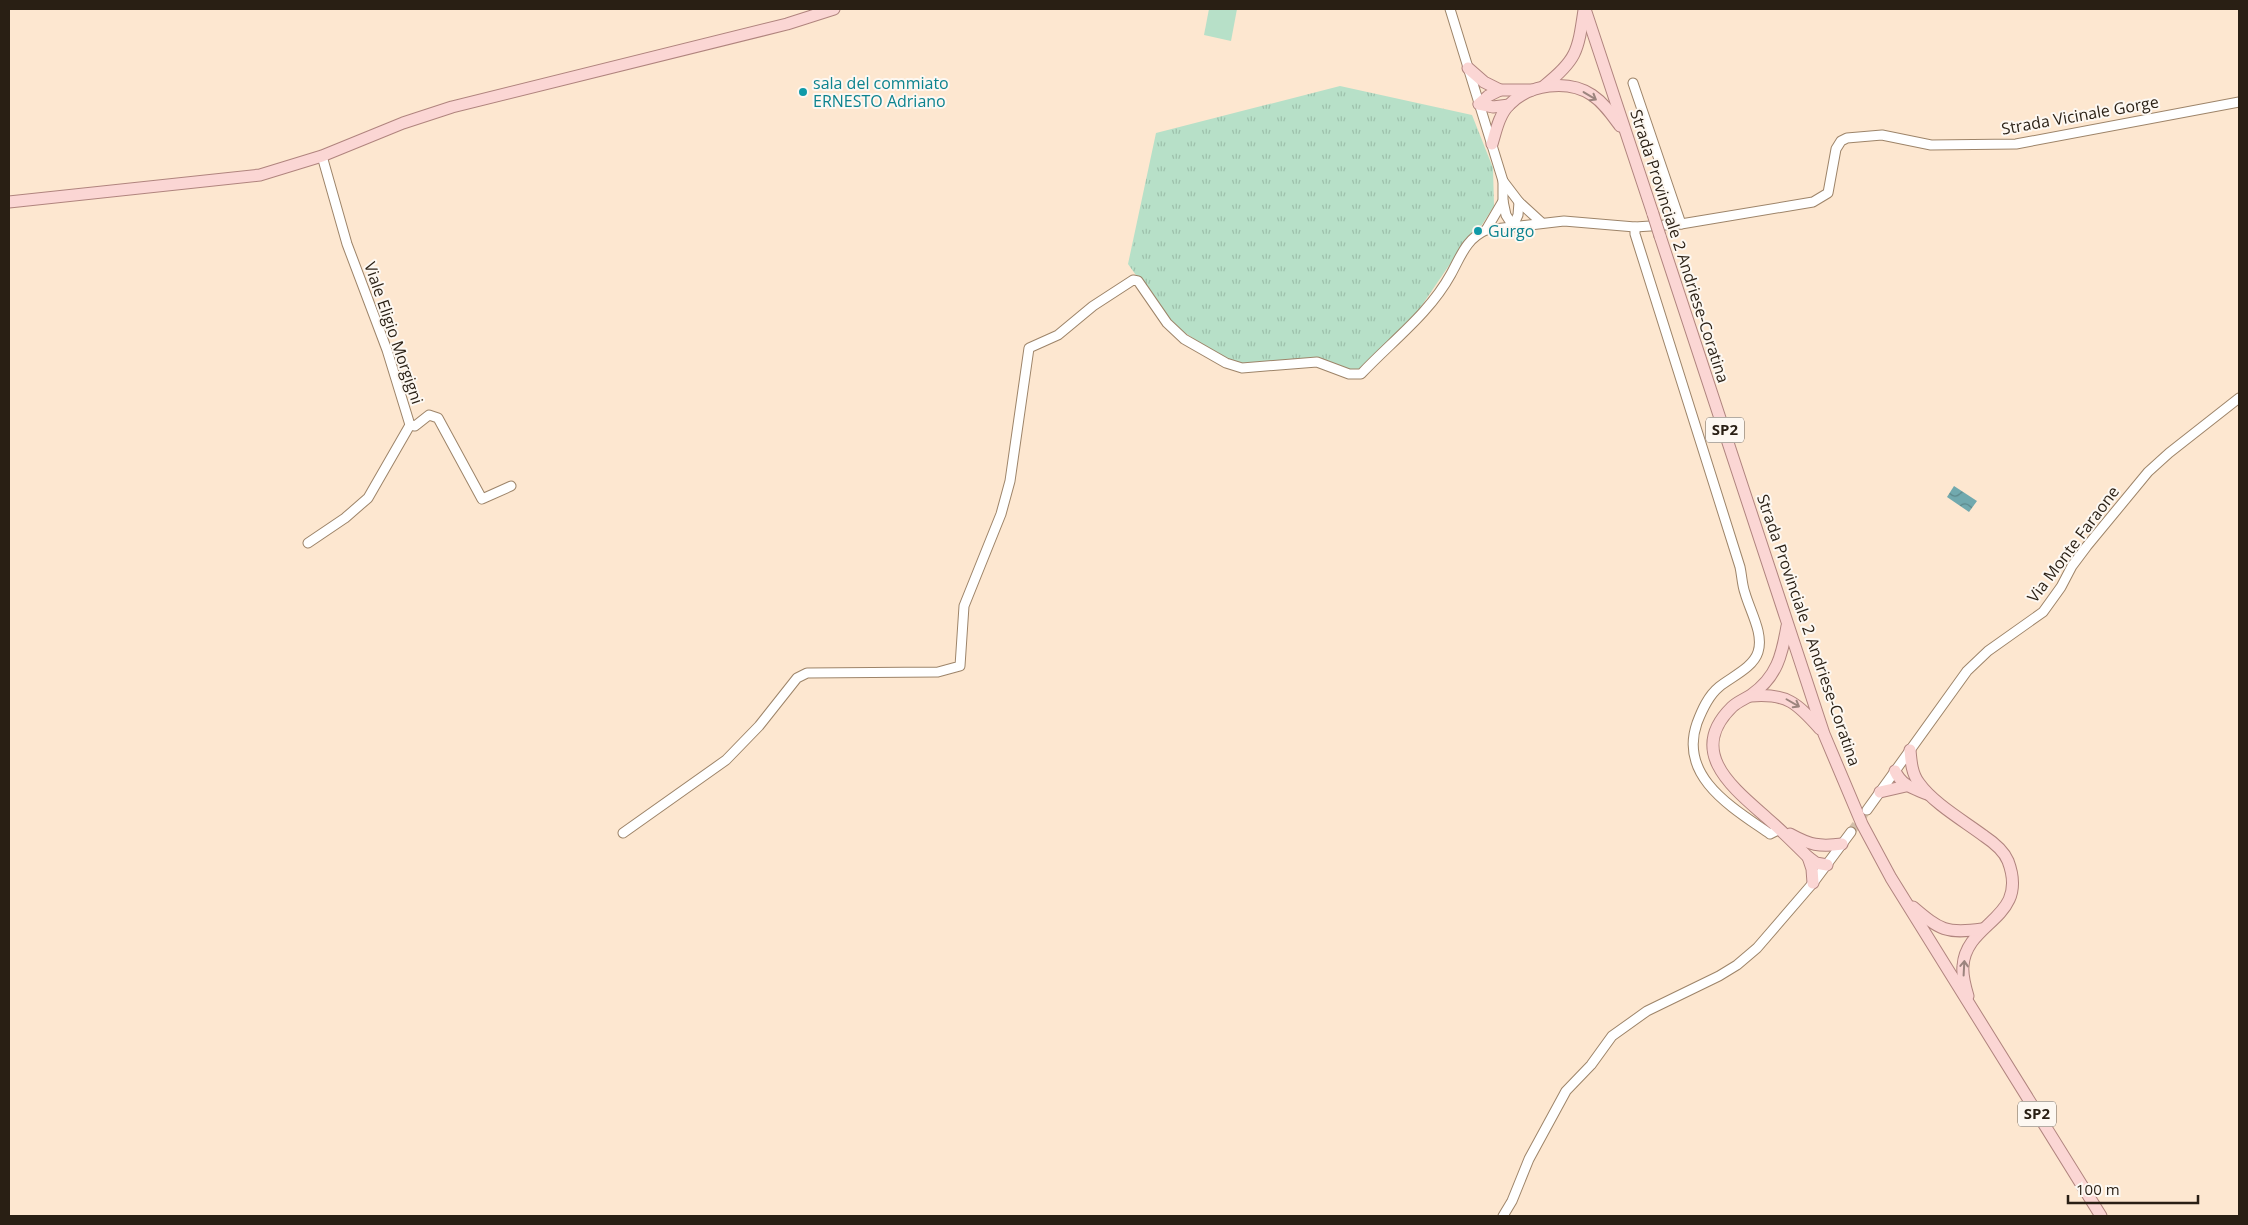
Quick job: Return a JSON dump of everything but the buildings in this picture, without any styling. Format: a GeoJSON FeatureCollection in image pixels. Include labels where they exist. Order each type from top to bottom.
{"type":"FeatureCollection","features":[{"type":"Feature","properties":{"kind":"main road"},"geometry":{"type":"LineString","coordinates":[[9,202],[260,175],[322,156],[403,123],[452,107],[787,24],[834,9]]}},
{"type":"Feature","properties":{"kind":"main road"},"geometry":{"type":"LineString","coordinates":[[1492,144],[1499,121],[1509,105],[1532,90],[1544,86],[1565,70],[1574,56],[1580,41],[1585,9]]}},
{"type":"Feature","properties":{"kind":"main road","name":"Strada Provinciale 2 Andriese-Coratina"},"geometry":{"type":"LineString","coordinates":[[1585,9],[1824,734],[1862,824],[1904,900],[2101,1216]]}},
{"type":"Feature","properties":{"kind":"main road"},"geometry":{"type":"LineString","coordinates":[[1468,68],[1484,82],[1500,90],[1532,90]]}},
{"type":"Feature","properties":{"kind":"main road"},"geometry":{"type":"LineString","coordinates":[[1544,86],[1573,87],[1590,94],[1604,105],[1626,134]]}},
{"type":"Feature","properties":{"kind":"main road"},"geometry":{"type":"LineString","coordinates":[[1479,104],[1488,96],[1500,90]]}},
{"type":"Feature","properties":{"kind":"main road"},"geometry":{"type":"LineString","coordinates":[[1479,104],[1492,106],[1509,105]]}},
{"type":"Feature","properties":{"kind":"main road"},"geometry":{"type":"LineString","coordinates":[[1788,625],[1781,659],[1770,676],[1751,696],[1733,706],[1721,720],[1714,736],[1714,756],[1721,773],[1734,788],[1808,857],[1816,863],[1827,865]]}},
{"type":"Feature","properties":{"kind":"main road"},"geometry":{"type":"LineString","coordinates":[[1751,696],[1769,694],[1787,698],[1800,706],[1824,734]]}},
{"type":"Feature","properties":{"kind":"main road"},"geometry":{"type":"LineString","coordinates":[[1910,750],[1912,784]]}},
{"type":"Feature","properties":{"kind":"main road"},"geometry":{"type":"LineString","coordinates":[[1895,772],[1899,780],[1912,784],[1929,794],[1994,842],[2008,860],[2012,886],[2008,905],[1995,920],[1982,929],[1969,946],[1963,964],[1964,982],[1973,1012]]}},
{"type":"Feature","properties":{"kind":"main road"},"geometry":{"type":"LineString","coordinates":[[1880,792],[1912,784]]}},
{"type":"Feature","properties":{"kind":"main road"},"geometry":{"type":"LineString","coordinates":[[1780,829],[1810,844],[1821,855],[1827,865]]}},
{"type":"Feature","properties":{"kind":"main road"},"geometry":{"type":"LineString","coordinates":[[1810,844],[1825,846],[1842,844]]}},
{"type":"Feature","properties":{"kind":"main road"},"geometry":{"type":"LineString","coordinates":[[1808,857],[1812,869],[1813,883]]}},
{"type":"Feature","properties":{"kind":"main road"},"geometry":{"type":"LineString","coordinates":[[1904,900],[1941,928],[1958,932],[1982,929]]}},
{"type":"Feature","properties":{"kind":"street"},"geometry":{"type":"LineString","coordinates":[[1450,9],[1503,181],[1503,201],[1506,215],[1513,226]]}},
{"type":"Feature","properties":{"kind":"street"},"geometry":{"type":"LineString","coordinates":[[1633,83],[1681,224]]}},
{"type":"Feature","properties":{"kind":"street","name":"Strada Vicinale Gorge"},"geometry":{"type":"LineString","coordinates":[[623,833],[726,760],[759,726],[797,678],[807,673],[938,672],[955,669],[960,666],[964,606],[1001,514],[1010,481],[1029,348],[1058,335],[1093,306],[1133,280],[1138,282],[1167,323],[1184,339],[1226,363],[1242,368],[1317,362],[1350,374],[1361,374],[1418,318],[1450,276],[1468,243],[1474,236],[1486,230],[1541,222],[1564,221],[1635,227],[1681,224],[1813,202],[1828,193],[1832,162],[1836,149],[1841,141],[1848,138],[1882,135],[1931,145],[2016,144],[2239,102]]}},
{"type":"Feature","properties":{"kind":"street","name":"Viale Eligio Morgigni"},"geometry":{"type":"LineString","coordinates":[[308,543],[345,518],[368,498],[410,425],[387,350],[347,244],[322,156]]}},
{"type":"Feature","properties":{"kind":"street"},"geometry":{"type":"LineString","coordinates":[[1503,181],[1519,202],[1541,222]]}},
{"type":"Feature","properties":{"kind":"street"},"geometry":{"type":"LineString","coordinates":[[1486,230],[1503,201]]}},
{"type":"Feature","properties":{"kind":"street"},"geometry":{"type":"LineString","coordinates":[[1513,226],[1518,215],[1519,202]]}},
{"type":"Feature","properties":{"kind":"street"},"geometry":{"type":"LineString","coordinates":[[1635,227],[1740,567],[1744,591],[1760,643],[1757,655],[1750,664],[1717,688],[1702,708],[1694,732],[1694,756],[1705,781],[1723,801],[1770,834],[1780,829]]}},
{"type":"Feature","properties":{"kind":"street","name":"Via Monte Faraone"},"geometry":{"type":"LineString","coordinates":[[1867,810],[1967,671],[1977,660],[2030,622],[2048,606],[2087,546],[2148,472],[2239,398]]}},
{"type":"Feature","properties":{"kind":"street"},"geometry":{"type":"LineString","coordinates":[[410,425],[415,426],[429,415],[438,418],[482,499],[511,486]]}},
{"type":"Feature","properties":{"kind":"street"},"geometry":{"type":"LineString","coordinates":[[1503,1216],[1512,1201],[1529,1159],[1566,1091],[1591,1065],[1612,1036],[1647,1011],[1737,965],[1757,948],[1813,883],[1851,832]]}},
{"type":"Feature","properties":{"kind":"green space"},"geometry":{"type":"Polygon","coordinates":[[[1209,9],[1237,9],[1231,41],[1204,35],[1209,9]]]}},
{"type":"Feature","properties":{"kind":"green space","name":"Gurgo"},"geometry":{"type":"Polygon","coordinates":[[[1340,86],[1472,115],[1493,168],[1494,206],[1478,231],[1467,239],[1414,317],[1360,370],[1349,370],[1316,358],[1242,364],[1228,361],[1170,323],[1128,264],[1156,133],[1340,86]]]}},
{"type":"Feature","properties":{"kind":"water"},"geometry":{"type":"Polygon","coordinates":[[[1954,486],[1977,501],[1969,512],[1947,497],[1954,486]]]}},
{"type":"Feature","properties":{"kind":"tunnel"},"geometry":{"type":"LineString","coordinates":[[1851,832],[1867,810]]}},
{"type":"Feature","properties":{"kind":"place","name":"sala del commiato ERNESTO Adriano"},"geometry":{"type":"Point","coordinates":[803,92]}},
{"type":"Feature","properties":{"kind":"place","name":"Gurgo"},"geometry":{"type":"Point","coordinates":[1478,231]}}]}
